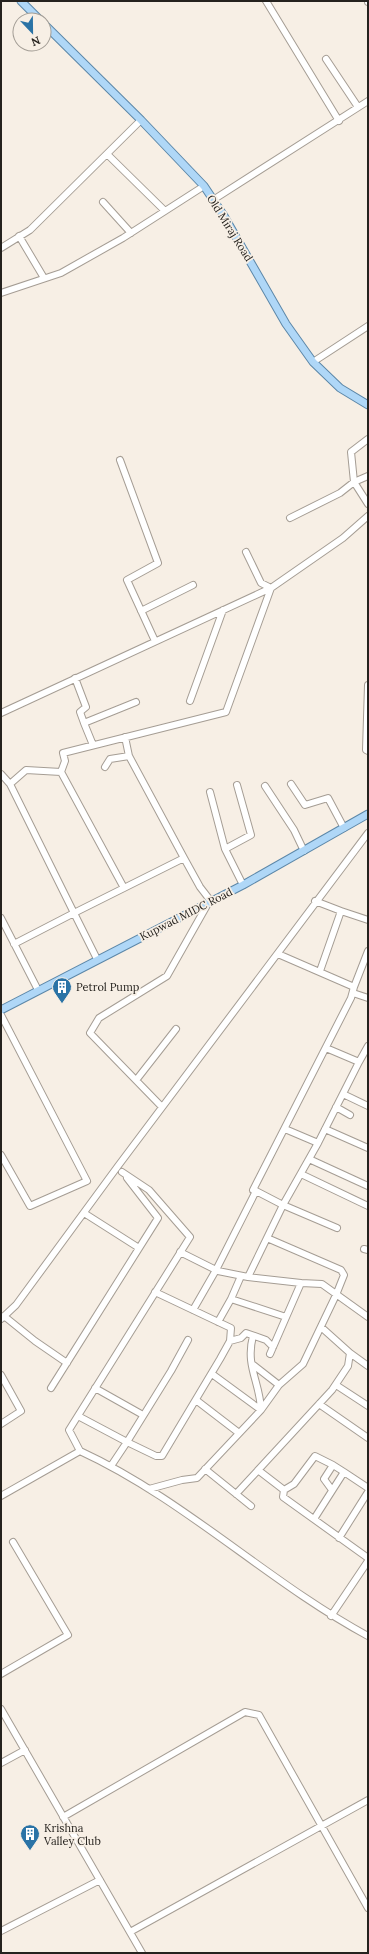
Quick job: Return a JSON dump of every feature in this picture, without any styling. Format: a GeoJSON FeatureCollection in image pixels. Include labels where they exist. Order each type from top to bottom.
{"type":"FeatureCollection","features":[{"type":"Feature","properties":{"kind":"main road"},"geometry":{"type":"LineString","coordinates":[[21,1],[32,12]]}},
{"type":"Feature","properties":{"kind":"main road","name":"Old Miraj Road"},"geometry":{"type":"LineString","coordinates":[[52,32],[141,120],[204,186],[224,216],[286,324],[314,362],[340,388],[368,405]]}},
{"type":"Feature","properties":{"kind":"main road","name":"Kupwad MIDC Road"},"geometry":{"type":"LineString","coordinates":[[1,1010],[210,900],[243,885],[368,814]]}},
{"type":"Feature","properties":{"kind":"street"},"geometry":{"type":"LineString","coordinates":[[266,1],[339,121]]}},
{"type":"Feature","properties":{"kind":"street"},"geometry":{"type":"LineString","coordinates":[[326,59],[358,107]]}},
{"type":"Feature","properties":{"kind":"street"},"geometry":{"type":"LineString","coordinates":[[213,200],[339,121],[368,101]]}},
{"type":"Feature","properties":{"kind":"street"},"geometry":{"type":"LineString","coordinates":[[2,245],[30,230],[141,120]]}},
{"type":"Feature","properties":{"kind":"street"},"geometry":{"type":"LineString","coordinates":[[107,154],[165,211]]}},
{"type":"Feature","properties":{"kind":"street"},"geometry":{"type":"LineString","coordinates":[[1,293],[61,273],[131,233],[204,186]]}},
{"type":"Feature","properties":{"kind":"street"},"geometry":{"type":"LineString","coordinates":[[103,202],[131,233]]}},
{"type":"Feature","properties":{"kind":"street"},"geometry":{"type":"LineString","coordinates":[[20,236],[44,278]]}},
{"type":"Feature","properties":{"kind":"street"},"geometry":{"type":"LineString","coordinates":[[314,362],[368,326]]}},
{"type":"Feature","properties":{"kind":"street"},"geometry":{"type":"LineString","coordinates":[[368,439],[351,452],[354,482],[368,504]]}},
{"type":"Feature","properties":{"kind":"street"},"geometry":{"type":"LineString","coordinates":[[120,460],[158,563],[127,580],[155,641]]}},
{"type":"Feature","properties":{"kind":"street"},"geometry":{"type":"LineString","coordinates":[[290,518],[340,492],[354,482],[368,476]]}},
{"type":"Feature","properties":{"kind":"street"},"geometry":{"type":"LineString","coordinates":[[1,713],[271,588],[343,538],[368,516]]}},
{"type":"Feature","properties":{"kind":"street"},"geometry":{"type":"LineString","coordinates":[[246,552],[262,583],[271,588]]}},
{"type":"Feature","properties":{"kind":"street"},"geometry":{"type":"LineString","coordinates":[[141,611],[193,585]]}},
{"type":"Feature","properties":{"kind":"street"},"geometry":{"type":"LineString","coordinates":[[124,888],[61,772],[65,761],[63,752],[226,712],[271,588]]}},
{"type":"Feature","properties":{"kind":"street"},"geometry":{"type":"LineString","coordinates":[[190,701],[223,610]]}},
{"type":"Feature","properties":{"kind":"street"},"geometry":{"type":"LineString","coordinates":[[75,678],[86,707],[80,712],[93,745]]}},
{"type":"Feature","properties":{"kind":"street"},"geometry":{"type":"LineString","coordinates":[[368,685],[366,750],[368,750]]}},
{"type":"Feature","properties":{"kind":"street"},"geometry":{"type":"LineString","coordinates":[[84,723],[136,702]]}},
{"type":"Feature","properties":{"kind":"street"},"geometry":{"type":"LineString","coordinates":[[125,737],[129,756],[200,887],[210,900],[167,976],[99,1018],[90,1033],[137,1079],[162,1107]]}},
{"type":"Feature","properties":{"kind":"street"},"geometry":{"type":"LineString","coordinates":[[105,767],[110,759],[129,756]]}},
{"type":"Feature","properties":{"kind":"street"},"geometry":{"type":"LineString","coordinates":[[10,784],[26,770],[61,772]]}},
{"type":"Feature","properties":{"kind":"street"},"geometry":{"type":"LineString","coordinates":[[1,774],[10,784],[97,959]]}},
{"type":"Feature","properties":{"kind":"street"},"geometry":{"type":"LineString","coordinates":[[291,784],[305,805],[328,798],[344,828]]}},
{"type":"Feature","properties":{"kind":"street"},"geometry":{"type":"LineString","coordinates":[[225,849],[251,836],[237,785]]}},
{"type":"Feature","properties":{"kind":"street"},"geometry":{"type":"LineString","coordinates":[[265,786],[294,830],[304,851]]}},
{"type":"Feature","properties":{"kind":"street"},"geometry":{"type":"LineString","coordinates":[[210,792],[225,849],[243,885]]}},
{"type":"Feature","properties":{"kind":"street"},"geometry":{"type":"LineString","coordinates":[[67,1363],[3,1318],[16,1305],[162,1107],[278,954],[315,901],[368,833]]}},
{"type":"Feature","properties":{"kind":"street"},"geometry":{"type":"LineString","coordinates":[[14,944],[184,858]]}},
{"type":"Feature","properties":{"kind":"street"},"geometry":{"type":"LineString","coordinates":[[315,901],[368,920]]}},
{"type":"Feature","properties":{"kind":"street"},"geometry":{"type":"LineString","coordinates":[[320,971],[341,911]]}},
{"type":"Feature","properties":{"kind":"street"},"geometry":{"type":"LineString","coordinates":[[1,918],[38,990]]}},
{"type":"Feature","properties":{"kind":"street"},"geometry":{"type":"LineString","coordinates":[[338,1228],[283,1205],[253,1190],[354,990],[368,951]]}},
{"type":"Feature","properties":{"kind":"street"},"geometry":{"type":"LineString","coordinates":[[278,954],[320,971],[368,998]]}},
{"type":"Feature","properties":{"kind":"street"},"geometry":{"type":"LineString","coordinates":[[1,1015],[87,1181],[30,1206],[1,1155]]}},
{"type":"Feature","properties":{"kind":"street"},"geometry":{"type":"LineString","coordinates":[[137,1079],[176,1029]]}},
{"type":"Feature","properties":{"kind":"street"},"geometry":{"type":"LineString","coordinates":[[248,1278],[283,1205],[318,1143],[368,1046]]}},
{"type":"Feature","properties":{"kind":"street"},"geometry":{"type":"LineString","coordinates":[[326,1048],[359,1062]]}},
{"type":"Feature","properties":{"kind":"street"},"geometry":{"type":"LineString","coordinates":[[343,1094],[368,1106]]}},
{"type":"Feature","properties":{"kind":"street"},"geometry":{"type":"LineString","coordinates":[[336,1107],[350,1115]]}},
{"type":"Feature","properties":{"kind":"street"},"geometry":{"type":"LineString","coordinates":[[285,1129],[318,1143]]}},
{"type":"Feature","properties":{"kind":"street"},"geometry":{"type":"LineString","coordinates":[[325,1129],[368,1148]]}},
{"type":"Feature","properties":{"kind":"street"},"geometry":{"type":"LineString","coordinates":[[309,1159],[368,1186]]}},
{"type":"Feature","properties":{"kind":"street"},"geometry":{"type":"LineString","coordinates":[[51,1388],[158,1218],[118,1166]]}},
{"type":"Feature","properties":{"kind":"street"},"geometry":{"type":"LineString","coordinates":[[122,1172],[149,1190],[190,1237],[154,1292],[69,1430],[80,1451],[111,1466],[150,1489],[331,1616],[368,1636]]}},
{"type":"Feature","properties":{"kind":"street"},"geometry":{"type":"LineString","coordinates":[[301,1174],[368,1206]]}},
{"type":"Feature","properties":{"kind":"street"},"geometry":{"type":"LineString","coordinates":[[193,1310],[216,1270],[256,1191]]}},
{"type":"Feature","properties":{"kind":"street"},"geometry":{"type":"LineString","coordinates":[[84,1213],[139,1248]]}},
{"type":"Feature","properties":{"kind":"street"},"geometry":{"type":"LineString","coordinates":[[150,1489],[182,1480],[197,1478],[206,1469],[261,1410],[279,1385],[303,1364],[336,1295],[344,1276],[341,1270],[267,1238]]}},
{"type":"Feature","properties":{"kind":"street"},"geometry":{"type":"LineString","coordinates":[[180,1252],[216,1270],[248,1278],[322,1284],[368,1317]]}},
{"type":"Feature","properties":{"kind":"street"},"geometry":{"type":"LineString","coordinates":[[218,1322],[241,1276]]}},
{"type":"Feature","properties":{"kind":"street"},"geometry":{"type":"LineString","coordinates":[[270,1354],[301,1283]]}},
{"type":"Feature","properties":{"kind":"street"},"geometry":{"type":"LineString","coordinates":[[78,1416],[156,1456],[162,1456],[212,1374],[230,1341],[232,1328],[154,1292]]}},
{"type":"Feature","properties":{"kind":"street"},"geometry":{"type":"LineString","coordinates":[[231,1298],[286,1317]]}},
{"type":"Feature","properties":{"kind":"street"},"geometry":{"type":"LineString","coordinates":[[321,1327],[368,1366]]}},
{"type":"Feature","properties":{"kind":"street"},"geometry":{"type":"LineString","coordinates":[[230,1341],[241,1338],[246,1333],[266,1340],[273,1347]]}},
{"type":"Feature","properties":{"kind":"street"},"geometry":{"type":"LineString","coordinates":[[253,1336],[249,1350],[252,1372],[261,1399],[261,1410]]}},
{"type":"Feature","properties":{"kind":"street"},"geometry":{"type":"LineString","coordinates":[[111,1466],[127,1442],[142,1414],[171,1371],[188,1340]]}},
{"type":"Feature","properties":{"kind":"street"},"geometry":{"type":"LineString","coordinates":[[236,1494],[336,1385],[348,1366],[350,1352]]}},
{"type":"Feature","properties":{"kind":"street"},"geometry":{"type":"LineString","coordinates":[[252,1364],[279,1385]]}},
{"type":"Feature","properties":{"kind":"street"},"geometry":{"type":"LineString","coordinates":[[212,1374],[261,1410]]}},
{"type":"Feature","properties":{"kind":"street"},"geometry":{"type":"LineString","coordinates":[[1,1375],[21,1411],[1,1424]]}},
{"type":"Feature","properties":{"kind":"street"},"geometry":{"type":"LineString","coordinates":[[336,1385],[368,1406]]}},
{"type":"Feature","properties":{"kind":"street"},"geometry":{"type":"LineString","coordinates":[[95,1388],[142,1414]]}},
{"type":"Feature","properties":{"kind":"street"},"geometry":{"type":"LineString","coordinates":[[196,1400],[239,1433]]}},
{"type":"Feature","properties":{"kind":"street"},"geometry":{"type":"LineString","coordinates":[[319,1404],[368,1438]]}},
{"type":"Feature","properties":{"kind":"street"},"geometry":{"type":"LineString","coordinates":[[1,1496],[80,1451]]}},
{"type":"Feature","properties":{"kind":"street"},"geometry":{"type":"LineString","coordinates":[[331,1616],[368,1560],[283,1496],[284,1490],[294,1484],[315,1456],[333,1465],[368,1488]]}},
{"type":"Feature","properties":{"kind":"street"},"geometry":{"type":"LineString","coordinates":[[332,1490],[324,1479],[333,1465]]}},
{"type":"Feature","properties":{"kind":"street"},"geometry":{"type":"LineString","coordinates":[[206,1469],[251,1506]]}},
{"type":"Feature","properties":{"kind":"street"},"geometry":{"type":"LineString","coordinates":[[258,1470],[284,1490]]}},
{"type":"Feature","properties":{"kind":"street"},"geometry":{"type":"LineString","coordinates":[[314,1519],[344,1472]]}},
{"type":"Feature","properties":{"kind":"street"},"geometry":{"type":"LineString","coordinates":[[339,1538],[368,1492]]}},
{"type":"Feature","properties":{"kind":"street"},"geometry":{"type":"LineString","coordinates":[[1,1674],[68,1635],[13,1542]]}},
{"type":"Feature","properties":{"kind":"street"},"geometry":{"type":"LineString","coordinates":[[1,1709],[142,1953]]}},
{"type":"Feature","properties":{"kind":"street"},"geometry":{"type":"LineString","coordinates":[[63,1817],[246,1712],[259,1715],[368,1908]]}},
{"type":"Feature","properties":{"kind":"street"},"geometry":{"type":"LineString","coordinates":[[1,1763],[25,1750]]}},
{"type":"Feature","properties":{"kind":"street"},"geometry":{"type":"LineString","coordinates":[[130,1932],[368,1800]]}},
{"type":"Feature","properties":{"kind":"street"},"geometry":{"type":"LineString","coordinates":[[1,1931],[100,1880]]}},
{"type":"Feature","properties":{"kind":"place","name":"Petrol Pump"},"geometry":{"type":"Point","coordinates":[62,1004]}},
{"type":"Feature","properties":{"kind":"place","name":"Krishna Valley Club"},"geometry":{"type":"Point","coordinates":[30,1851]}}]}
